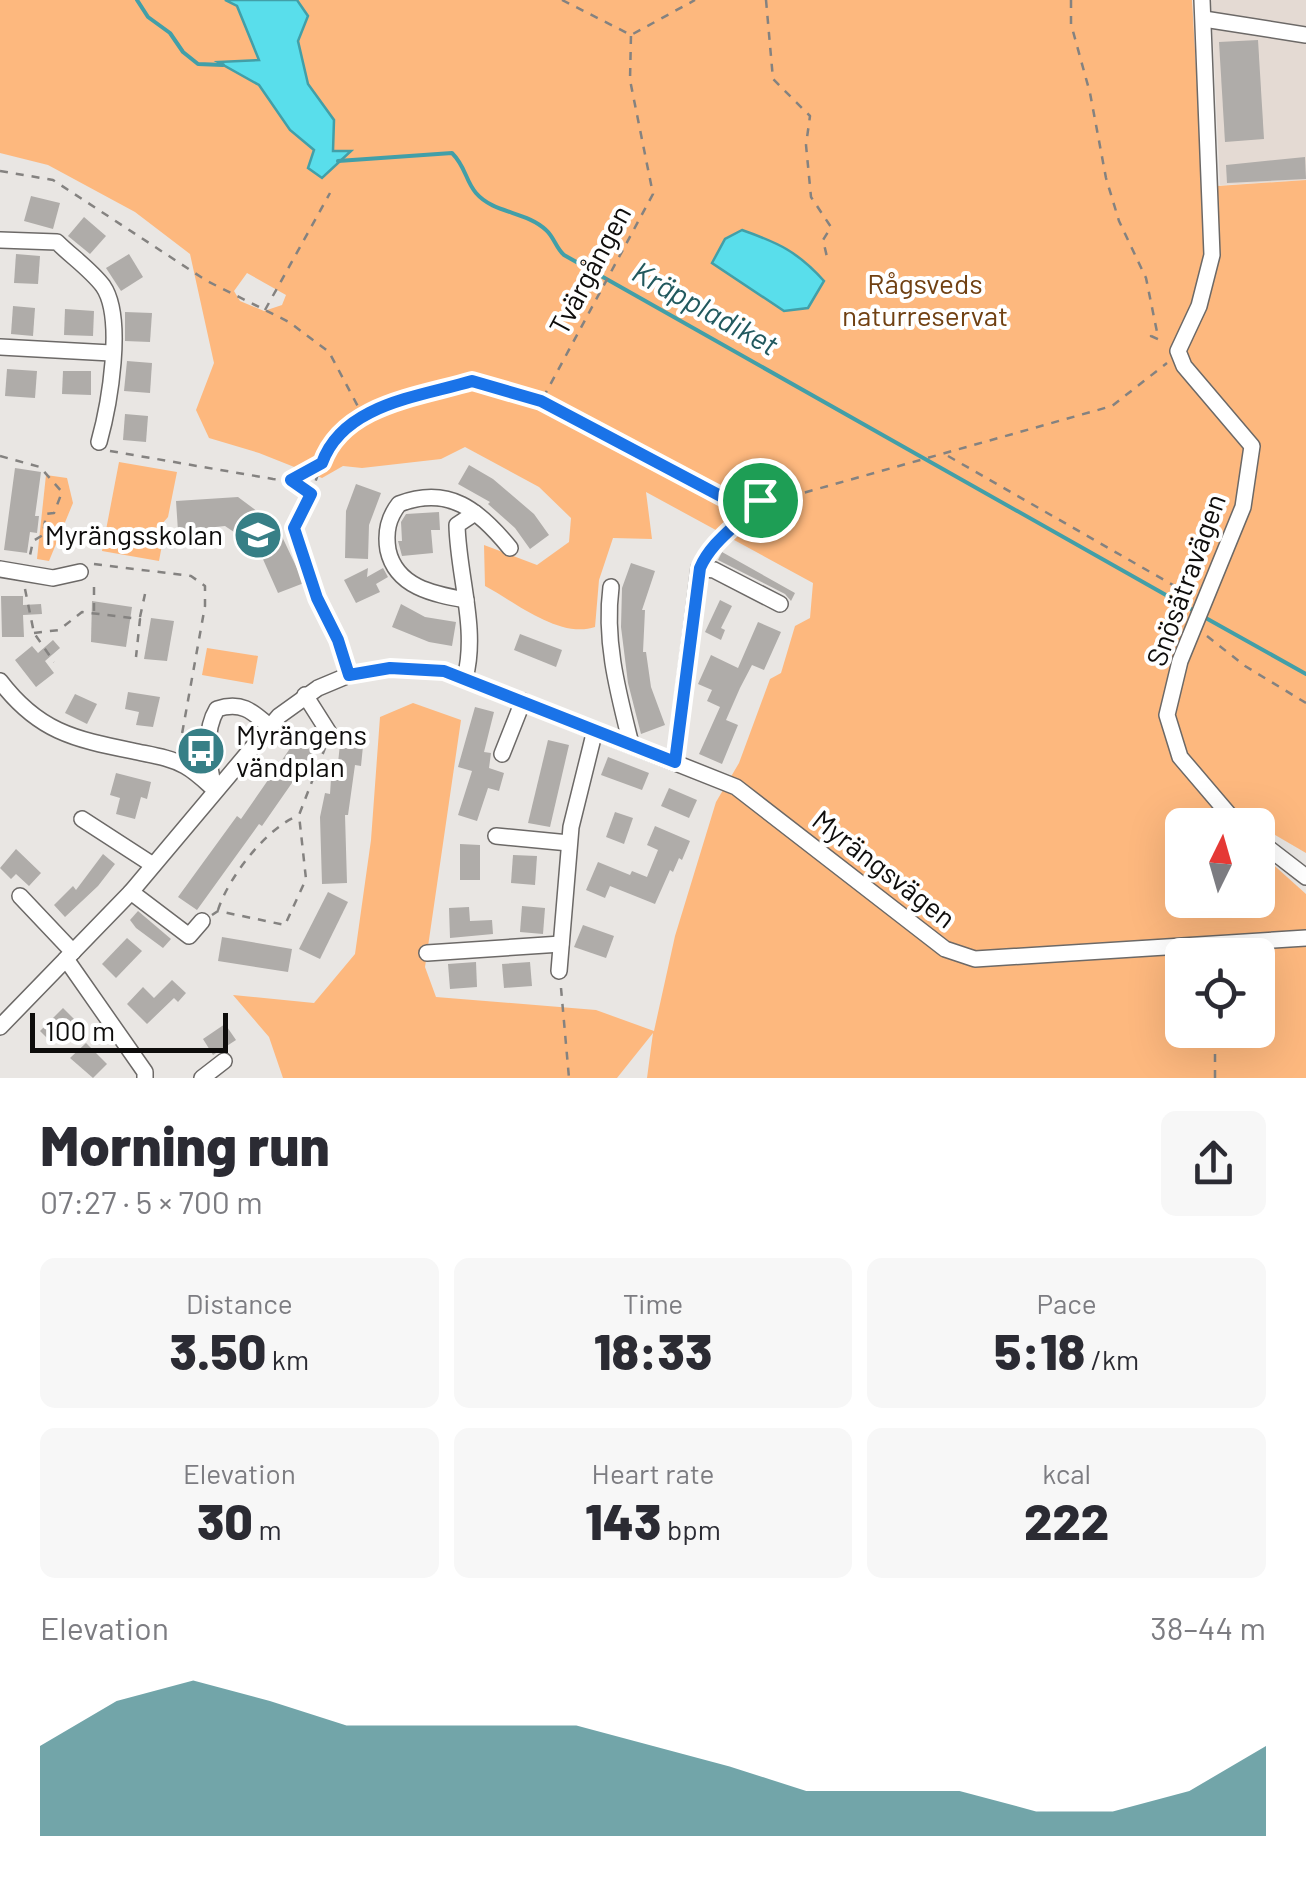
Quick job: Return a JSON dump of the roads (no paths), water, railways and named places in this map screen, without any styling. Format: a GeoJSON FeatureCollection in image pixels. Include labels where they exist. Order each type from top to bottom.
{"type":"FeatureCollection","features":[{"type":"Feature","properties":{"kind":"street"},"geometry":{"type":"LineString","coordinates":[[1202,0],[1204,19],[1306,35]]}},
{"type":"Feature","properties":{"kind":"street","name":"Snösätravägen"},"geometry":{"type":"LineString","coordinates":[[1204,19],[1212,255],[1200,306],[1178,351],[1184,366],[1252,446],[1243,507],[1180,661],[1167,715],[1180,757],[1224,808]]}},
{"type":"Feature","properties":{"kind":"street"},"geometry":{"type":"LineString","coordinates":[[0,240],[57,242],[104,288],[115,324],[106,413],[99,442]]}},
{"type":"Feature","properties":{"kind":"street"},"geometry":{"type":"LineString","coordinates":[[0,347],[111,353]]}},
{"type":"Feature","properties":{"kind":"street"},"geometry":{"type":"LineString","coordinates":[[466,600],[408,583],[396,571],[386,529],[398,504],[420,496],[456,500],[493,527],[510,548]]}},
{"type":"Feature","properties":{"kind":"street"},"geometry":{"type":"LineString","coordinates":[[464,678],[468,666],[466,600],[457,524],[475,513]]}},
{"type":"Feature","properties":{"kind":"street"},"geometry":{"type":"LineString","coordinates":[[675,762],[700,568],[714,570],[780,604]]}},
{"type":"Feature","properties":{"kind":"street"},"geometry":{"type":"LineString","coordinates":[[0,569],[54,578],[80,572]]}},
{"type":"Feature","properties":{"kind":"street"},"geometry":{"type":"LineString","coordinates":[[612,587],[608,612],[614,676],[631,744]]}},
{"type":"Feature","properties":{"kind":"street","name":"Myrängsvägen"},"geometry":{"type":"LineString","coordinates":[[0,1027],[131,892],[269,726],[305,695],[349,675],[417,667],[464,678],[736,786],[945,949],[975,959],[1306,938]]}},
{"type":"Feature","properties":{"kind":"street"},"geometry":{"type":"LineString","coordinates":[[0,681],[28,714],[55,731],[176,762],[190,768],[215,790]]}},
{"type":"Feature","properties":{"kind":"street"},"geometry":{"type":"LineString","coordinates":[[305,695],[331,736]]}},
{"type":"Feature","properties":{"kind":"street"},"geometry":{"type":"LineString","coordinates":[[502,754],[523,701]]}},
{"type":"Feature","properties":{"kind":"street"},"geometry":{"type":"LineString","coordinates":[[215,790],[208,765],[212,718],[218,709],[242,706],[269,726]]}},
{"type":"Feature","properties":{"kind":"street"},"geometry":{"type":"LineString","coordinates":[[558,971],[569,843],[595,730]]}},
{"type":"Feature","properties":{"kind":"street"},"geometry":{"type":"LineString","coordinates":[[82,820],[153,865]]}},
{"type":"Feature","properties":{"kind":"street"},"geometry":{"type":"LineString","coordinates":[[496,836],[569,843]]}},
{"type":"Feature","properties":{"kind":"street"},"geometry":{"type":"LineString","coordinates":[[1275,853],[1306,877]]}},
{"type":"Feature","properties":{"kind":"street"},"geometry":{"type":"LineString","coordinates":[[131,892],[188,936],[202,920]]}},
{"type":"Feature","properties":{"kind":"street"},"geometry":{"type":"LineString","coordinates":[[20,896],[69,955],[145,1072],[145,1078]]}},
{"type":"Feature","properties":{"kind":"street"},"geometry":{"type":"LineString","coordinates":[[427,953],[561,944]]}},
{"type":"Feature","properties":{"kind":"street"},"geometry":{"type":"LineString","coordinates":[[202,1078],[224,1061]]}},
{"type":"Feature","properties":{"kind":"water"},"geometry":{"type":"Polygon","coordinates":[[[225,0],[297,0],[308,16],[298,41],[308,84],[334,120],[333,151],[351,151],[322,178],[308,168],[314,150],[290,130],[259,85],[218,62],[259,60],[237,6],[225,0]]]}},
{"type":"Feature","properties":{"kind":"water"},"geometry":{"type":"Polygon","coordinates":[[[742,230],[787,250],[824,281],[808,308],[784,311],[712,263],[725,239],[742,230]]]}},
{"type":"Feature","properties":{"kind":"waterway","name":"Kräppladiket"},"geometry":{"type":"LineString","coordinates":[[137,0],[148,17],[170,33],[183,52],[198,64],[223,65]]}},
{"type":"Feature","properties":{"kind":"waterway","name":"Kräppladiket"},"geometry":{"type":"LineString","coordinates":[[338,161],[452,153],[483,200],[538,224],[564,255],[1196,612]]}},
{"type":"Feature","properties":{"kind":"waterway","name":"Kräppladiket"},"geometry":{"type":"LineString","coordinates":[[1204,617],[1306,674]]}},
{"type":"Feature","properties":{"kind":"place","name":"Myrängsskolan"},"geometry":{"type":"Point","coordinates":[258,535]}},
{"type":"Feature","properties":{"kind":"place","name":"Myrängens vändplan"},"geometry":{"type":"Point","coordinates":[201,751]}},
{"type":"Feature","properties":{"kind":"park label","name":"Rågsveds naturreservat"},"geometry":{"type":"Point","coordinates":[925,300]}}]}
